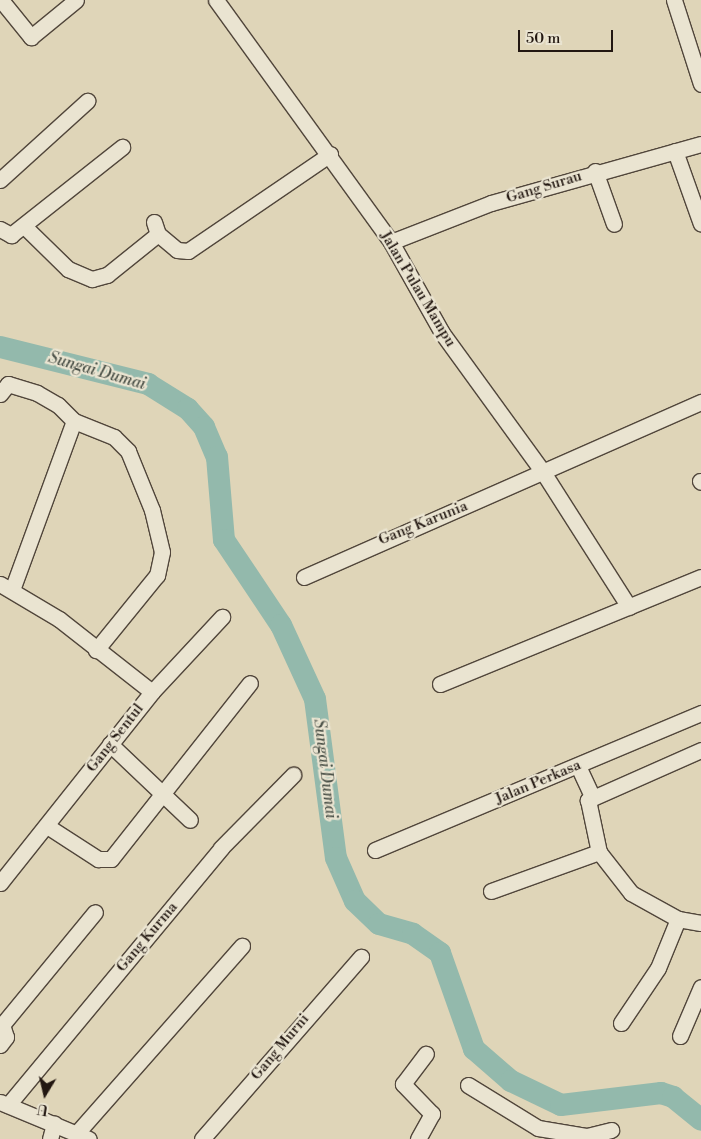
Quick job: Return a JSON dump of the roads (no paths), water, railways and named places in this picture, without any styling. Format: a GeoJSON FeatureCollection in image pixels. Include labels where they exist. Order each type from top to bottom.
{"type":"FeatureCollection","features":[{"type":"Feature","properties":{"kind":"street"},"geometry":{"type":"LineString","coordinates":[[1,0],[31,37],[76,0]]}},
{"type":"Feature","properties":{"kind":"street","name":"Jalan Pulau Mampu"},"geometry":{"type":"LineString","coordinates":[[216,0],[330,154],[391,242],[442,333],[543,472],[629,608]]}},
{"type":"Feature","properties":{"kind":"street"},"geometry":{"type":"LineString","coordinates":[[674,0],[701,84]]}},
{"type":"Feature","properties":{"kind":"street"},"geometry":{"type":"LineString","coordinates":[[0,180],[87,101]]}},
{"type":"Feature","properties":{"kind":"street","name":"Gang Surau"},"geometry":{"type":"LineString","coordinates":[[391,242],[491,203],[595,171],[701,144]]}},
{"type":"Feature","properties":{"kind":"street"},"geometry":{"type":"LineString","coordinates":[[0,229],[11,235],[122,146]]}},
{"type":"Feature","properties":{"kind":"street"},"geometry":{"type":"LineString","coordinates":[[674,151],[701,224]]}},
{"type":"Feature","properties":{"kind":"street"},"geometry":{"type":"LineString","coordinates":[[24,226],[68,269],[92,279],[107,275],[156,228],[177,250],[193,249],[330,154]]}},
{"type":"Feature","properties":{"kind":"street"},"geometry":{"type":"LineString","coordinates":[[595,171],[614,224]]}},
{"type":"Feature","properties":{"kind":"street"},"geometry":{"type":"LineString","coordinates":[[0,394],[8,384],[37,393],[58,405],[74,421],[114,437],[128,451],[162,552],[157,574],[96,650]]}},
{"type":"Feature","properties":{"kind":"street","name":"Gang Karunia"},"geometry":{"type":"LineString","coordinates":[[304,576],[377,541],[543,472],[701,402]]}},
{"type":"Feature","properties":{"kind":"street"},"geometry":{"type":"LineString","coordinates":[[6,587],[74,421]]}},
{"type":"Feature","properties":{"kind":"street"},"geometry":{"type":"LineString","coordinates":[[440,684],[701,577]]}},
{"type":"Feature","properties":{"kind":"street","name":"Gang Sentul"},"geometry":{"type":"LineString","coordinates":[[0,883],[152,692],[96,650],[59,619],[6,587]]}},
{"type":"Feature","properties":{"kind":"street"},"geometry":{"type":"LineString","coordinates":[[152,692],[222,617]]}},
{"type":"Feature","properties":{"kind":"street"},"geometry":{"type":"LineString","coordinates":[[47,826],[107,861],[250,684]]}},
{"type":"Feature","properties":{"kind":"street","name":"Jalan Perkasa"},"geometry":{"type":"LineString","coordinates":[[375,850],[701,713]]}},
{"type":"Feature","properties":{"kind":"street"},"geometry":{"type":"LineString","coordinates":[[110,744],[163,790],[190,820]]}},
{"type":"Feature","properties":{"kind":"street"},"geometry":{"type":"LineString","coordinates":[[701,750],[588,800],[600,852],[631,893],[678,919],[701,923]]}},
{"type":"Feature","properties":{"kind":"street"},"geometry":{"type":"LineString","coordinates":[[578,766],[592,798]]}},
{"type":"Feature","properties":{"kind":"street","name":"Gang Kurma"},"geometry":{"type":"LineString","coordinates":[[4,1104],[221,848],[293,775]]}},
{"type":"Feature","properties":{"kind":"street"},"geometry":{"type":"LineString","coordinates":[[491,891],[600,852]]}},
{"type":"Feature","properties":{"kind":"street"},"geometry":{"type":"LineString","coordinates":[[0,1044],[6,1036],[2,1025],[95,912]]}},
{"type":"Feature","properties":{"kind":"street"},"geometry":{"type":"LineString","coordinates":[[622,1023],[658,968],[678,919]]}},
{"type":"Feature","properties":{"kind":"street"},"geometry":{"type":"LineString","coordinates":[[4,1104],[52,1132],[83,1136],[242,946]]}},
{"type":"Feature","properties":{"kind":"street","name":"Gang Murni"},"geometry":{"type":"LineString","coordinates":[[202,1139],[361,957]]}},
{"type":"Feature","properties":{"kind":"street"},"geometry":{"type":"LineString","coordinates":[[680,1036],[701,987]]}},
{"type":"Feature","properties":{"kind":"street"},"geometry":{"type":"LineString","coordinates":[[418,1139],[432,1114],[403,1084],[426,1054]]}},
{"type":"Feature","properties":{"kind":"street"},"geometry":{"type":"LineString","coordinates":[[468,1085],[537,1133],[587,1136],[611,1130]]}},
{"type":"Feature","properties":{"kind":"waterway","name":"Sungai Dumai"},"geometry":{"type":"LineString","coordinates":[[0,347],[148,384],[188,409],[204,427],[217,457],[224,540],[281,625],[315,699],[336,858],[355,901],[379,924],[413,934],[440,953],[474,1049],[511,1081],[561,1105],[661,1093],[673,1097],[701,1120]]}}]}
